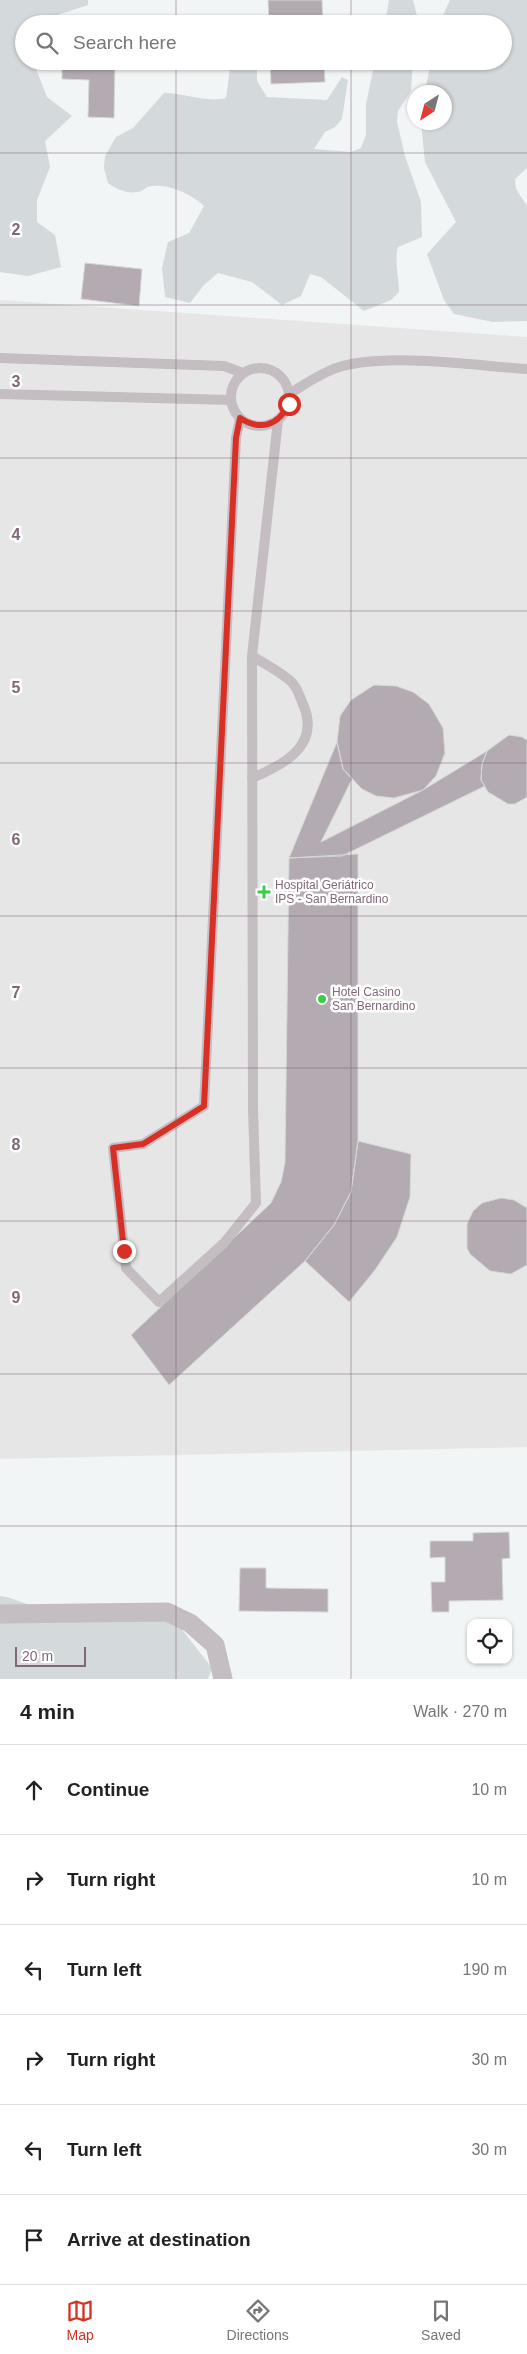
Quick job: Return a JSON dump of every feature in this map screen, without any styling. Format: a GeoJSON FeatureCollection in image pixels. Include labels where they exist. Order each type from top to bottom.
{"type":"FeatureCollection","features":[{"type":"Feature","properties":{"kind":"street"},"geometry":{"type":"LineString","coordinates":[[0,1614],[167,1612],[190,1623],[215,1645],[223,1679]]}},
{"type":"Feature","properties":{"kind":"lane"},"geometry":{"type":"LineString","coordinates":[[0,358],[224,366],[243,373]]}},
{"type":"Feature","properties":{"kind":"lane"},"geometry":{"type":"LineString","coordinates":[[289,394],[330,370],[358,363],[395,360],[527,369]]}},
{"type":"Feature","properties":{"kind":"lane"},"geometry":{"type":"LineString","coordinates":[[240,418],[236,438],[204,1106],[143,1144],[113,1148],[126,1268],[159,1302],[224,1243],[256,1203],[253,1109],[252,656],[278,420],[289,404],[289,394],[287,384],[272,370],[252,369],[243,373],[236,381],[231,400],[234,410],[240,418],[258,426],[268,425],[278,420]]}},
{"type":"Feature","properties":{"kind":"lane"},"geometry":{"type":"LineString","coordinates":[[0,394],[231,400]]}},
{"type":"Feature","properties":{"kind":"lane"},"geometry":{"type":"LineString","coordinates":[[252,656],[294,684],[307,712],[308,736],[296,753],[272,769],[252,778]]}},
{"type":"Feature","properties":{"kind":"shaded area"},"geometry":{"type":"Polygon","coordinates":[[[0,0],[88,0],[88,5],[57,15],[15,15],[15,70],[36,70],[47,97],[72,116],[45,141],[50,167],[37,200],[37,222],[55,235],[61,267],[28,276],[0,272],[0,0]]]}},
{"type":"Feature","properties":{"kind":"shaded area"},"geometry":{"type":"Polygon","coordinates":[[[389,0],[413,0],[417,15],[386,15],[389,0]]]}},
{"type":"Feature","properties":{"kind":"shaded area"},"geometry":{"type":"Polygon","coordinates":[[[450,0],[527,0],[527,168],[515,179],[516,189],[527,206],[527,321],[493,322],[454,314],[444,300],[427,254],[456,222],[425,162],[422,130],[452,130],[452,85],[426,85],[429,70],[512,70],[512,15],[443,15],[450,0]]]}},
{"type":"Feature","properties":{"kind":"shaded area"},"geometry":{"type":"Polygon","coordinates":[[[230,70],[257,70],[257,81],[267,97],[327,100],[342,77],[348,80],[342,119],[335,127],[325,132],[314,149],[351,152],[361,148],[366,135],[366,104],[373,70],[412,70],[411,85],[407,85],[407,97],[398,111],[397,122],[405,156],[421,202],[422,237],[398,247],[399,292],[391,300],[364,311],[321,277],[310,274],[301,296],[282,305],[252,282],[218,273],[204,285],[190,303],[165,297],[162,268],[168,242],[189,233],[204,206],[185,193],[163,186],[147,187],[137,192],[115,188],[108,183],[104,168],[105,156],[116,137],[133,128],[164,93],[203,99],[226,98],[230,70]]]}},
{"type":"Feature","properties":{"kind":"shaded area","name":"Hospital Geriátrico IPS - San Bernardino"},"geometry":{"type":"Polygon","coordinates":[[[0,300],[527,337],[527,1447],[0,1459],[0,300]]]}},
{"type":"Feature","properties":{"kind":"shaded area"},"geometry":{"type":"Polygon","coordinates":[[[0,1596],[30,1605],[177,1623],[212,1668],[208,1679],[0,1679],[0,1596]]]}},
{"type":"Feature","properties":{"kind":"building"},"geometry":{"type":"Polygon","coordinates":[[[268,0],[322,0],[323,15],[269,15],[268,0]]]}},
{"type":"Feature","properties":{"kind":"building"},"geometry":{"type":"Polygon","coordinates":[[[62,70],[115,70],[114,118],[88,117],[89,80],[62,79],[62,70]]]}},
{"type":"Feature","properties":{"kind":"building"},"geometry":{"type":"Polygon","coordinates":[[[270,70],[324,70],[325,82],[271,84],[270,70]]]}},
{"type":"Feature","properties":{"kind":"building"},"geometry":{"type":"Polygon","coordinates":[[[85,263],[142,269],[139,306],[81,299],[85,263]]]}},
{"type":"Feature","properties":{"kind":"building"},"geometry":{"type":"Polygon","coordinates":[[[374,685],[396,686],[413,692],[429,704],[443,728],[445,753],[436,776],[423,790],[394,798],[376,796],[362,789],[343,769],[337,742],[340,716],[351,700],[374,685]]]}},
{"type":"Feature","properties":{"kind":"building"},"geometry":{"type":"Polygon","coordinates":[[[509,735],[522,737],[527,740],[527,797],[515,804],[508,804],[488,792],[481,780],[482,764],[487,751],[509,735]]]}},
{"type":"Feature","properties":{"kind":"building"},"geometry":{"type":"Polygon","coordinates":[[[337,742],[343,769],[352,779],[321,842],[423,790],[487,751],[482,764],[481,780],[485,786],[342,856],[289,858],[337,742]]]}},
{"type":"Feature","properties":{"kind":"building","name":"Hotel Casino San Bernardino"},"geometry":{"type":"Polygon","coordinates":[[[358,854],[358,1141],[351,1192],[334,1225],[305,1261],[169,1385],[131,1335],[271,1203],[281,1182],[285,1163],[289,858],[358,854]]]}},
{"type":"Feature","properties":{"kind":"building"},"geometry":{"type":"Polygon","coordinates":[[[358,1141],[411,1154],[410,1197],[397,1237],[375,1270],[349,1302],[305,1261],[334,1225],[351,1192],[358,1141]]]}},
{"type":"Feature","properties":{"kind":"building"},"geometry":{"type":"Polygon","coordinates":[[[501,1198],[514,1200],[527,1208],[527,1265],[511,1274],[490,1271],[470,1254],[467,1248],[467,1224],[473,1211],[482,1203],[501,1198]]]}},
{"type":"Feature","properties":{"kind":"building"},"geometry":{"type":"Polygon","coordinates":[[[509,1532],[510,1558],[502,1559],[503,1600],[449,1601],[449,1612],[432,1612],[431,1582],[445,1582],[445,1557],[430,1558],[430,1541],[473,1541],[473,1533],[509,1532]]]}},
{"type":"Feature","properties":{"kind":"building"},"geometry":{"type":"Polygon","coordinates":[[[240,1568],[266,1568],[266,1588],[328,1589],[328,1612],[239,1611],[240,1568]]]}},
{"type":"Feature","properties":{"kind":"place","name":"Hospital Geriátrico IPS - San Bernardino"},"geometry":{"type":"Point","coordinates":[264,892]}},
{"type":"Feature","properties":{"kind":"place","name":"Hotel Casino San Bernardino"},"geometry":{"type":"Point","coordinates":[322,999]}},
{"type":"Feature","properties":{"kind":"route"},"geometry":{"type":"LineString","coordinates":[[124,1251],[113,1148],[143,1144],[204,1106],[236,438],[240,418],[258,426],[268,425],[278,420],[289,404]]}}]}
